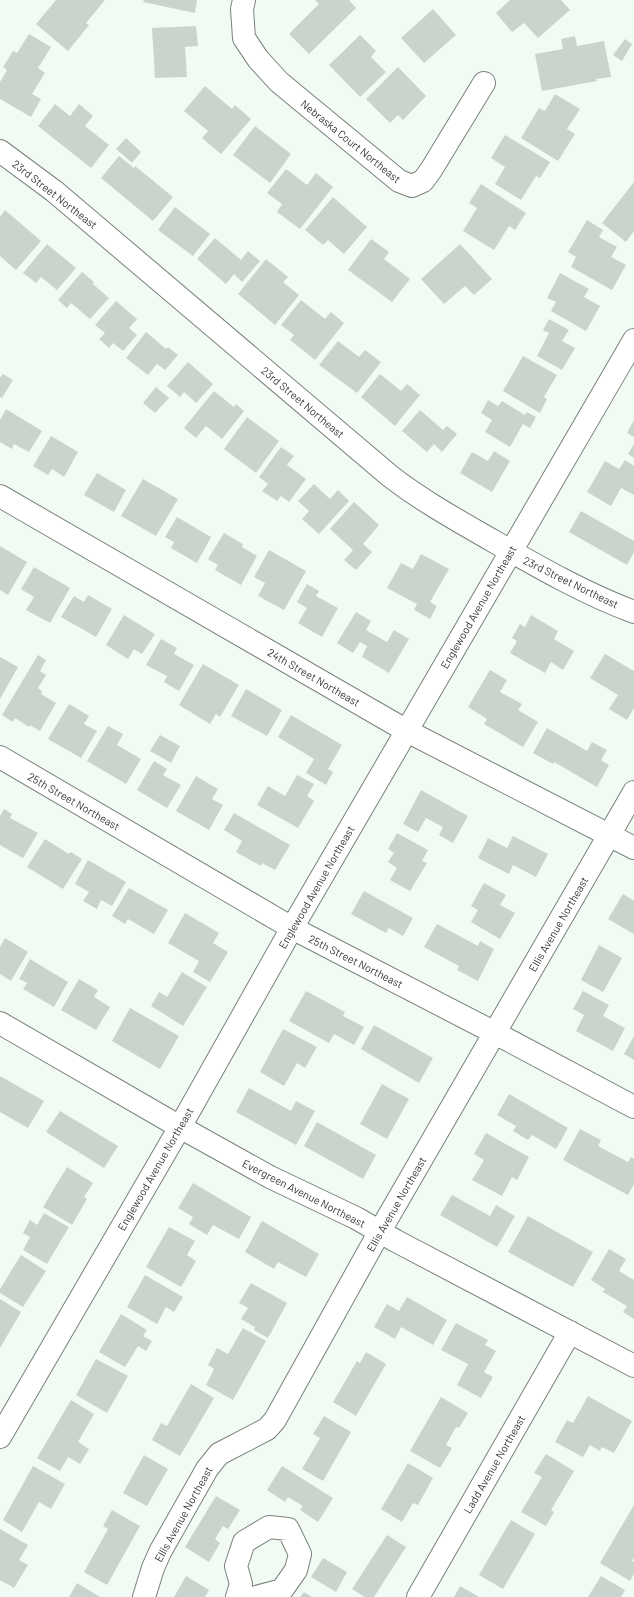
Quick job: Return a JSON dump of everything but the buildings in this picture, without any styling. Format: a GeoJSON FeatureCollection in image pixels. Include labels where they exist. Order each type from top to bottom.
{"type":"FeatureCollection","features":[{"type":"Feature","properties":{"kind":"street","name":"Nebraska Court Northeast"},"geometry":{"type":"LineString","coordinates":[[243,4],[244,38],[258,59],[279,82],[384,170],[399,181],[412,186],[423,181],[431,170],[484,83]]}},
{"type":"Feature","properties":{"kind":"street","name":"23rd Street Northeast"},"geometry":{"type":"LineString","coordinates":[[0,151],[54,191],[390,476],[410,491],[439,510],[510,551],[606,601],[634,612]]}},
{"type":"Feature","properties":{"kind":"street","name":"Englewood Avenue Northeast"},"geometry":{"type":"LineString","coordinates":[[0,1437],[180,1127],[292,928],[408,731],[510,551],[634,340]]}},
{"type":"Feature","properties":{"kind":"street","name":"24th Street Northeast"},"geometry":{"type":"LineString","coordinates":[[0,496],[408,731],[634,848]]}},
{"type":"Feature","properties":{"kind":"street","name":"25th Street Northeast"},"geometry":{"type":"LineString","coordinates":[[0,757],[292,928],[634,1107]]}},
{"type":"Feature","properties":{"kind":"street","name":"Ellis Avenue Northeast"},"geometry":{"type":"LineString","coordinates":[[144,1597],[153,1568],[160,1552],[207,1469],[219,1454],[267,1429],[275,1420],[380,1231],[634,792]]}},
{"type":"Feature","properties":{"kind":"street","name":"Evergreen Avenue Northeast"},"geometry":{"type":"LineString","coordinates":[[0,1023],[270,1177],[380,1231],[634,1366]]}},
{"type":"Feature","properties":{"kind":"street","name":"Ladd Avenue Northeast"},"geometry":{"type":"LineString","coordinates":[[418,1597],[570,1332]]}},
{"type":"Feature","properties":{"kind":"street"},"geometry":{"type":"LineString","coordinates":[[238,1597],[241,1584],[236,1566],[244,1542],[269,1527],[288,1529],[300,1554],[296,1570],[282,1590],[256,1597]]}}]}
